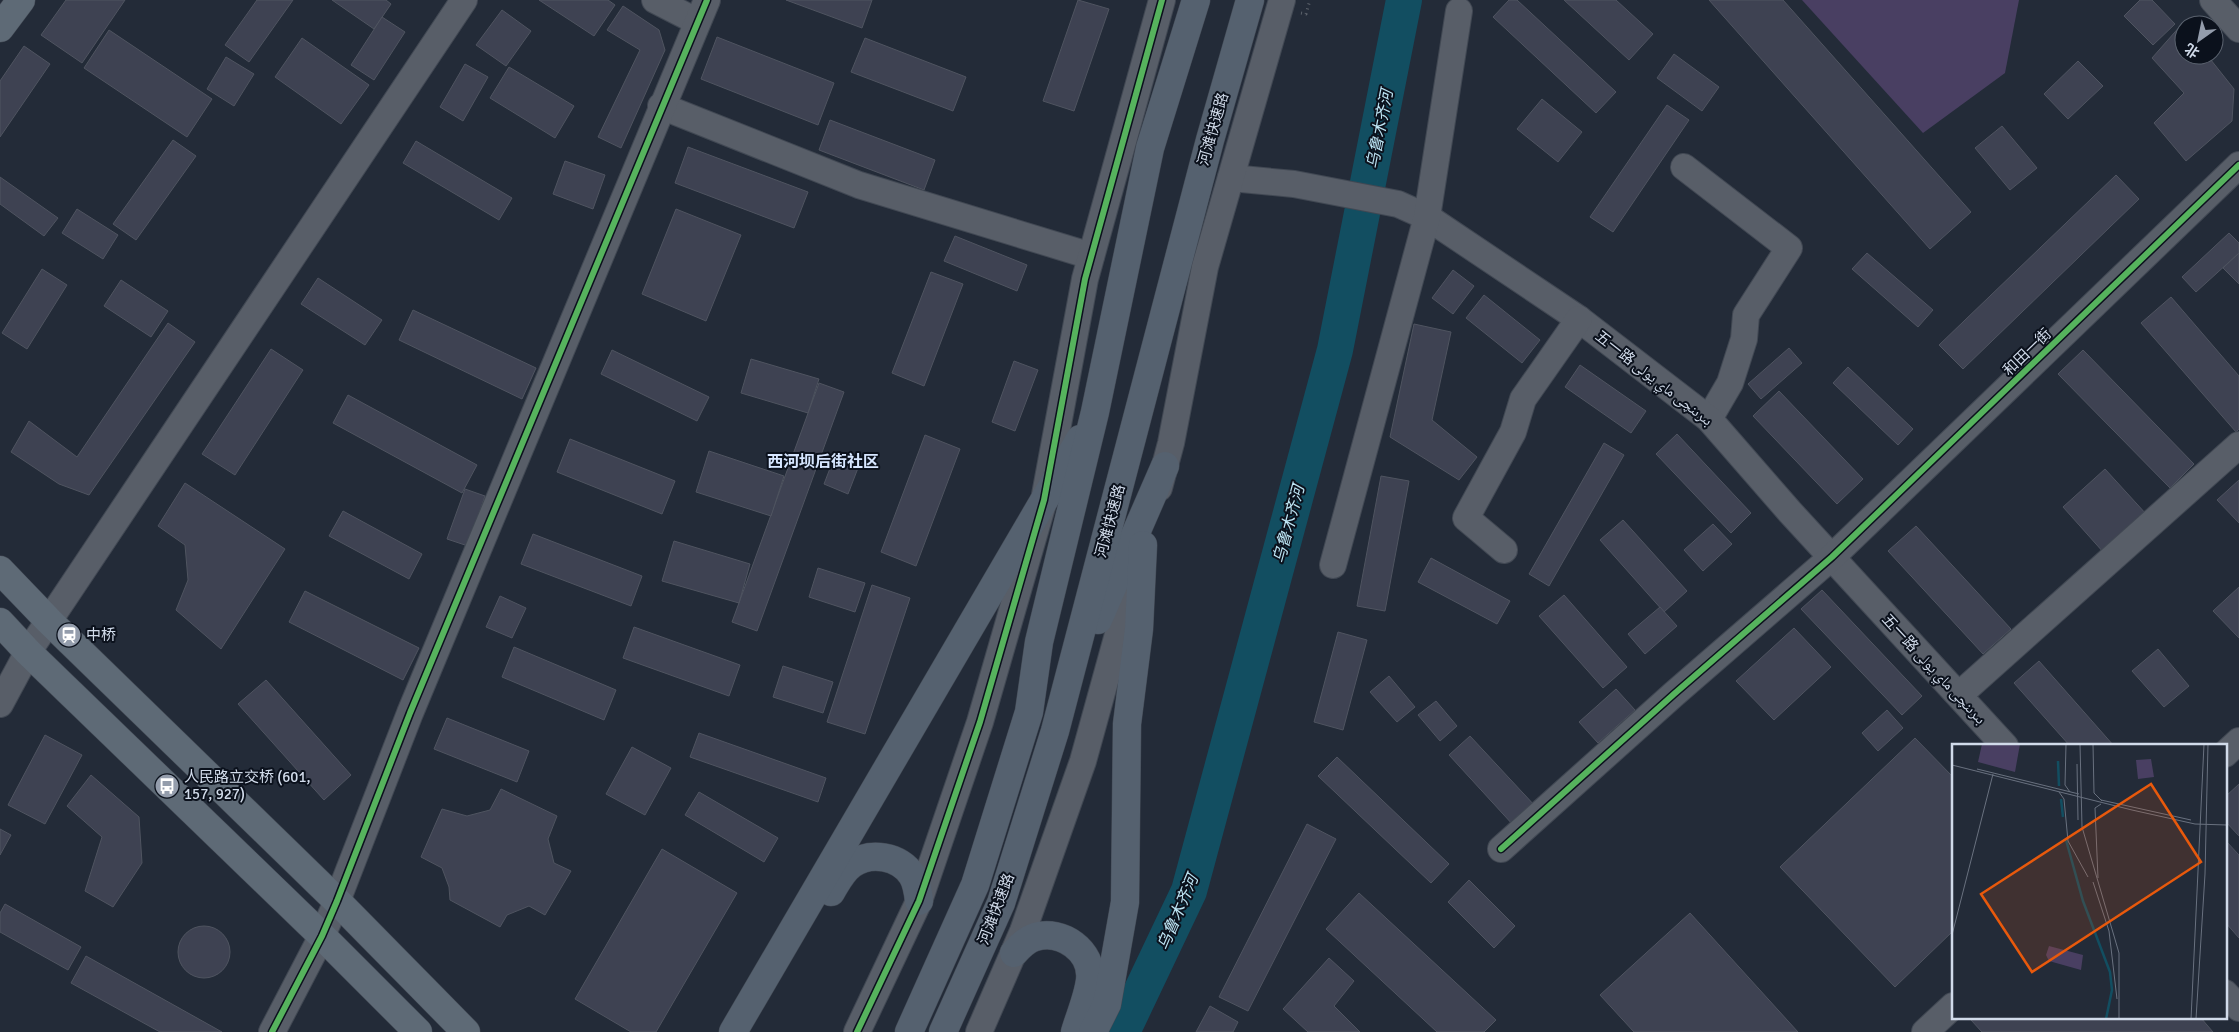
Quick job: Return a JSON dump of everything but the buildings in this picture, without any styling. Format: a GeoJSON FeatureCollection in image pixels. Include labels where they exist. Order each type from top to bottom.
{"type":"FeatureCollection","features":[{"type":"Feature","properties":{"kind":"highway","name":"河滩快速路"},"geometry":{"type":"LineString","coordinates":[[909,1032],[975,885],[1029,712],[1039,642],[1096,412],[1150,148],[1196,0]]}},
{"type":"Feature","properties":{"kind":"highway","name":"河滩快速路"},"geometry":{"type":"LineString","coordinates":[[943,1032],[1001,903],[1062,702],[1210,140],[1250,0]]}},
{"type":"Feature","properties":{"kind":"highway"},"geometry":{"type":"LineString","coordinates":[[733,1032],[1096,412]]}},
{"type":"Feature","properties":{"kind":"highway"},"geometry":{"type":"LineString","coordinates":[[1062,702],[1165,466]]}},
{"type":"Feature","properties":{"kind":"highway"},"geometry":{"type":"LineString","coordinates":[[1093,1032],[1107,1004],[1126,902],[1126,724],[1139,629],[1143,545]]}},
{"type":"Feature","properties":{"kind":"highway"},"geometry":{"type":"LineString","coordinates":[[750,1032],[841,874],[851,864],[864,858],[877,856],[891,859],[903,866],[912,875],[918,888],[919,902]]}},
{"type":"Feature","properties":{"kind":"highway"},"geometry":{"type":"LineString","coordinates":[[1014,952],[1023,943],[1035,937],[1048,935],[1062,937],[1074,944],[1083,954],[1089,966],[1090,979],[1075,1032]]}},
{"type":"Feature","properties":{"kind":"main road"},"geometry":{"type":"LineString","coordinates":[[0,28],[21,0]]}},
{"type":"Feature","properties":{"kind":"main road"},"geometry":{"type":"LineString","coordinates":[[0,570],[49,621],[337,902],[466,1032]]}},
{"type":"Feature","properties":{"kind":"main road"},"geometry":{"type":"LineString","coordinates":[[0,622],[28,652],[322,936],[418,1032]]}},
{"type":"Feature","properties":{"kind":"street"},"geometry":{"type":"LineString","coordinates":[[0,704],[28,652],[464,0]]}},
{"type":"Feature","properties":{"kind":"street"},"geometry":{"type":"LineString","coordinates":[[272,1032],[322,936],[337,902],[418,695],[702,11],[655,0]]}},
{"type":"Feature","properties":{"kind":"street"},"geometry":{"type":"LineString","coordinates":[[857,1032],[919,902],[980,722],[1044,500],[1084,279],[1162,0]]}},
{"type":"Feature","properties":{"kind":"street"},"geometry":{"type":"LineString","coordinates":[[980,1032],[1014,952],[1083,761],[1171,443],[1205,267],[1282,0]]}},
{"type":"Feature","properties":{"kind":"street"},"geometry":{"type":"LineString","coordinates":[[2213,0],[2239,28]]}},
{"type":"Feature","properties":{"kind":"street"},"geometry":{"type":"LineString","coordinates":[[1333,565],[1426,217],[1459,11]]}},
{"type":"Feature","properties":{"kind":"street"},"geometry":{"type":"LineString","coordinates":[[661,106],[859,185],[1091,256]]}},
{"type":"Feature","properties":{"kind":"street","name":"和田一街"},"geometry":{"type":"LineString","coordinates":[[1501,849],[1674,694],[1832,558],[2239,165]]}},
{"type":"Feature","properties":{"kind":"street"},"geometry":{"type":"LineString","coordinates":[[1684,167],[1789,248],[1746,316],[1744,339],[1730,383],[1709,419]]}},
{"type":"Feature","properties":{"kind":"street","name":"五一路 بىرىنچى ماي يولى"},"geometry":{"type":"LineString","coordinates":[[1231,178],[1294,184],[1398,204],[1426,217],[1579,320],[1709,419],[1832,558],[2003,744]]}},
{"type":"Feature","properties":{"kind":"street"},"geometry":{"type":"LineString","coordinates":[[1504,550],[1466,518],[1513,432],[1523,399],[1579,320]]}},
{"type":"Feature","properties":{"kind":"street"},"geometry":{"type":"LineString","coordinates":[[1959,695],[2239,445]]}},
{"type":"Feature","properties":{"kind":"street"},"geometry":{"type":"LineString","coordinates":[[2226,753],[2239,741]]}},
{"type":"Feature","properties":{"kind":"street"},"geometry":{"type":"LineString","coordinates":[[2226,994],[2239,1008]]}},
{"type":"Feature","properties":{"kind":"street"},"geometry":{"type":"LineString","coordinates":[[1925,1032],[1952,1007]]}},
{"type":"Feature","properties":{"kind":"path"},"geometry":{"type":"LineString","coordinates":[[1306,14],[1310,0]]}},
{"type":"Feature","properties":{"kind":"shaded area"},"geometry":{"type":"Polygon","coordinates":[[[1802,0],[2019,0],[2005,73],[1923,133],[1802,0]]]}},
{"type":"Feature","properties":{"kind":"waterway","name":"乌鲁木齐河"},"geometry":{"type":"LineString","coordinates":[[1122,1032],[1189,891],[1335,350],[1404,0]]}},
{"type":"Feature","properties":{"kind":"cycle path"},"geometry":{"type":"LineString","coordinates":[[272,1032],[322,936],[337,901],[410,713],[707,0]]}},
{"type":"Feature","properties":{"kind":"cycle path"},"geometry":{"type":"LineString","coordinates":[[857,1032],[919,901],[980,722],[1044,500],[1085,279],[1162,0]]}},
{"type":"Feature","properties":{"kind":"cycle path"},"geometry":{"type":"LineString","coordinates":[[1501,849],[1674,694],[1832,557],[2239,165]]}},
{"type":"Feature","properties":{"kind":"place","name":"中桥"},"geometry":{"type":"Point","coordinates":[69,635]}},
{"type":"Feature","properties":{"kind":"place","name":"人民路立交桥 (601, 157, 927)"},"geometry":{"type":"Point","coordinates":[167,786]}},
{"type":"Feature","properties":{"kind":"district","name":"西河坝后街社区"},"geometry":{"type":"Point","coordinates":[823,461]}}]}
